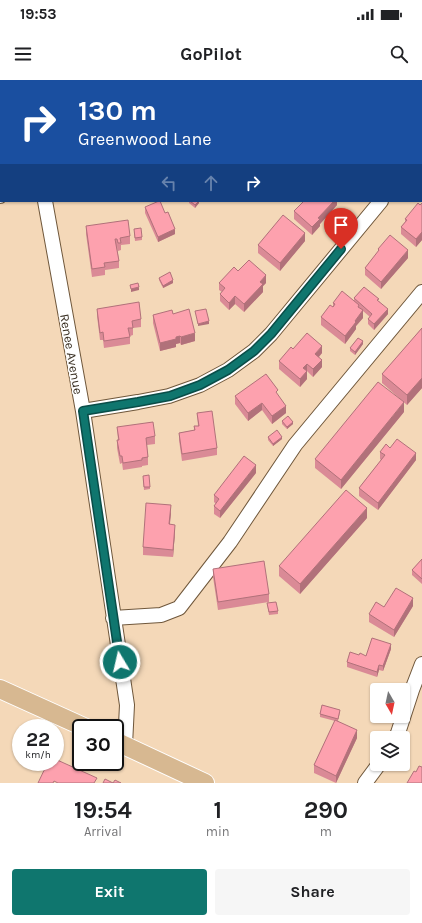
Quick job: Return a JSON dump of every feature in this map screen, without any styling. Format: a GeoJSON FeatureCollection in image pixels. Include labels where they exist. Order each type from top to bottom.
{"type":"FeatureCollection","features":[{"type":"Feature","properties":{"kind":"main road"},"geometry":{"type":"LineString","coordinates":[[0,689],[72,722]]}},
{"type":"Feature","properties":{"kind":"main road"},"geometry":{"type":"LineString","coordinates":[[124,745],[205,783]]}},
{"type":"Feature","properties":{"kind":"street","name":"Renee Avenue"},"geometry":{"type":"LineString","coordinates":[[45,202],[83,411],[127,705],[124,721]]}},
{"type":"Feature","properties":{"kind":"street"},"geometry":{"type":"LineString","coordinates":[[83,411],[170,396],[200,385],[228,370],[254,351],[271,334],[380,202]]}},
{"type":"Feature","properties":{"kind":"street"},"geometry":{"type":"LineString","coordinates":[[113,618],[161,615],[178,608],[230,542],[295,445],[422,292]]}},
{"type":"Feature","properties":{"kind":"street"},"geometry":{"type":"LineString","coordinates":[[399,731],[422,664]]}},
{"type":"Feature","properties":{"kind":"street"},"geometry":{"type":"LineString","coordinates":[[365,783],[374,771]]}},
{"type":"Feature","properties":{"kind":"building"},"geometry":{"type":"Polygon","coordinates":[[[160,202],[165,213],[168,212],[175,229],[158,237],[145,207],[160,202]]]}},
{"type":"Feature","properties":{"kind":"building"},"geometry":{"type":"Polygon","coordinates":[[[191,202],[198,202],[195,205],[191,202]]]}},
{"type":"Feature","properties":{"kind":"building"},"geometry":{"type":"Polygon","coordinates":[[[303,202],[333,202],[318,218],[320,219],[312,227],[294,211],[303,202]]]}},
{"type":"Feature","properties":{"kind":"building"},"geometry":{"type":"Polygon","coordinates":[[[418,203],[420,205],[422,203],[422,232],[416,239],[401,227],[407,220],[405,219],[418,203]]]}},
{"type":"Feature","properties":{"kind":"building"},"geometry":{"type":"Polygon","coordinates":[[[283,215],[305,233],[280,263],[258,245],[283,215]]]}},
{"type":"Feature","properties":{"kind":"building"},"geometry":{"type":"Polygon","coordinates":[[[128,220],[130,236],[120,238],[121,243],[118,243],[117,239],[115,239],[119,261],[104,263],[105,267],[92,269],[86,226],[128,220]]]}},
{"type":"Feature","properties":{"kind":"building"},"geometry":{"type":"Polygon","coordinates":[[[141,228],[142,237],[135,238],[134,229],[141,228]]]}},
{"type":"Feature","properties":{"kind":"building"},"geometry":{"type":"Polygon","coordinates":[[[390,235],[408,250],[381,282],[365,268],[390,235]]]}},
{"type":"Feature","properties":{"kind":"building"},"geometry":{"type":"Polygon","coordinates":[[[249,260],[266,275],[260,282],[263,284],[244,304],[235,296],[229,303],[220,294],[225,288],[219,283],[234,267],[238,271],[249,260]]]}},
{"type":"Feature","properties":{"kind":"building"},"geometry":{"type":"Polygon","coordinates":[[[170,272],[173,280],[163,286],[159,278],[170,272]]]}},
{"type":"Feature","properties":{"kind":"building"},"geometry":{"type":"Polygon","coordinates":[[[138,283],[139,287],[131,289],[130,285],[138,283]]]}},
{"type":"Feature","properties":{"kind":"building"},"geometry":{"type":"Polygon","coordinates":[[[364,287],[379,299],[377,300],[388,309],[374,324],[368,319],[372,314],[354,298],[364,287]]]}},
{"type":"Feature","properties":{"kind":"building"},"geometry":{"type":"Polygon","coordinates":[[[342,291],[363,310],[345,336],[321,317],[330,305],[333,307],[335,304],[333,303],[342,291]]]}},
{"type":"Feature","properties":{"kind":"building"},"geometry":{"type":"Polygon","coordinates":[[[139,302],[141,319],[132,321],[133,328],[128,328],[130,337],[104,341],[103,332],[100,333],[97,309],[139,302]]]}},
{"type":"Feature","properties":{"kind":"building"},"geometry":{"type":"Polygon","coordinates":[[[189,309],[195,333],[176,337],[176,339],[160,343],[153,315],[172,310],[173,314],[189,309]]]}},
{"type":"Feature","properties":{"kind":"building"},"geometry":{"type":"Polygon","coordinates":[[[206,309],[209,321],[198,324],[195,311],[206,309]]]}},
{"type":"Feature","properties":{"kind":"building"},"geometry":{"type":"Polygon","coordinates":[[[422,328],[422,378],[407,395],[382,374],[422,328]]]}},
{"type":"Feature","properties":{"kind":"building"},"geometry":{"type":"Polygon","coordinates":[[[307,333],[322,346],[315,354],[322,360],[313,369],[307,364],[303,368],[307,371],[300,379],[279,361],[291,347],[293,349],[307,333]]]}},
{"type":"Feature","properties":{"kind":"building"},"geometry":{"type":"Polygon","coordinates":[[[358,338],[363,341],[355,352],[350,348],[358,338]]]}},
{"type":"Feature","properties":{"kind":"building"},"geometry":{"type":"Polygon","coordinates":[[[266,374],[278,390],[276,392],[286,406],[272,416],[262,403],[248,413],[235,396],[266,374]]]}},
{"type":"Feature","properties":{"kind":"building"},"geometry":{"type":"Polygon","coordinates":[[[378,382],[404,402],[341,480],[315,459],[378,382]]]}},
{"type":"Feature","properties":{"kind":"building"},"geometry":{"type":"Polygon","coordinates":[[[212,411],[217,448],[182,454],[179,433],[195,430],[194,426],[199,426],[197,413],[212,411]]]}},
{"type":"Feature","properties":{"kind":"building"},"geometry":{"type":"Polygon","coordinates":[[[288,416],[293,422],[287,427],[282,421],[288,416]]]}},
{"type":"Feature","properties":{"kind":"building"},"geometry":{"type":"Polygon","coordinates":[[[153,422],[155,436],[146,438],[148,457],[142,458],[142,460],[123,463],[117,440],[119,440],[117,427],[153,422]]]}},
{"type":"Feature","properties":{"kind":"building"},"geometry":{"type":"Polygon","coordinates":[[[277,430],[282,437],[273,444],[268,437],[277,430]]]}},
{"type":"Feature","properties":{"kind":"building"},"geometry":{"type":"Polygon","coordinates":[[[397,439],[416,453],[378,503],[359,488],[385,455],[380,452],[386,444],[390,448],[397,439]]]}},
{"type":"Feature","properties":{"kind":"building"},"geometry":{"type":"Polygon","coordinates":[[[244,456],[256,465],[220,511],[214,506],[219,499],[214,495],[244,456]]]}},
{"type":"Feature","properties":{"kind":"building"},"geometry":{"type":"Polygon","coordinates":[[[149,475],[150,487],[144,487],[143,476],[149,475]]]}},
{"type":"Feature","properties":{"kind":"building"},"geometry":{"type":"Polygon","coordinates":[[[346,490],[367,508],[300,584],[279,566],[346,490]]]}},
{"type":"Feature","properties":{"kind":"building"},"geometry":{"type":"Polygon","coordinates":[[[146,503],[171,505],[169,524],[175,525],[173,550],[143,547],[146,503]]]}},
{"type":"Feature","properties":{"kind":"building"},"geometry":{"type":"Polygon","coordinates":[[[422,559],[422,579],[412,570],[422,559]]]}},
{"type":"Feature","properties":{"kind":"building"},"geometry":{"type":"Polygon","coordinates":[[[264,561],[269,594],[218,602],[213,569],[264,561]]]}},
{"type":"Feature","properties":{"kind":"building"},"geometry":{"type":"Polygon","coordinates":[[[396,588],[413,598],[394,630],[369,614],[376,602],[384,607],[396,588]]]}},
{"type":"Feature","properties":{"kind":"building"},"geometry":{"type":"Polygon","coordinates":[[[276,602],[278,611],[269,612],[267,603],[276,602]]]}},
{"type":"Feature","properties":{"kind":"building"},"geometry":{"type":"Polygon","coordinates":[[[372,638],[391,644],[383,666],[379,665],[377,672],[347,662],[350,652],[359,655],[360,653],[366,656],[372,638]]]}},
{"type":"Feature","properties":{"kind":"building"},"geometry":{"type":"Polygon","coordinates":[[[322,705],[340,710],[338,719],[320,714],[322,705]]]}},
{"type":"Feature","properties":{"kind":"building"},"geometry":{"type":"Polygon","coordinates":[[[335,720],[357,730],[336,776],[314,765],[335,720]]]}},
{"type":"Feature","properties":{"kind":"building"},"geometry":{"type":"Polygon","coordinates":[[[64,763],[72,767],[72,771],[82,771],[97,778],[94,783],[58,783],[54,781],[53,783],[38,783],[44,771],[64,771],[64,763]]]}},
{"type":"Feature","properties":{"kind":"building"},"geometry":{"type":"Polygon","coordinates":[[[419,766],[422,767],[422,783],[407,783],[414,771],[416,772],[419,766]]]}},
{"type":"Feature","properties":{"kind":"building"},"geometry":{"type":"Polygon","coordinates":[[[105,779],[113,783],[103,783],[105,779]]]}},
{"type":"Feature","properties":{"kind":"building"},"geometry":{"type":"Polygon","coordinates":[[[115,780],[121,783],[113,783],[115,780]]]}},
{"type":"Feature","properties":{"kind":"route"},"geometry":{"type":"LineString","coordinates":[[120,662],[83,411],[170,396],[200,385],[228,370],[254,351],[271,334],[341,249]]}}]}
